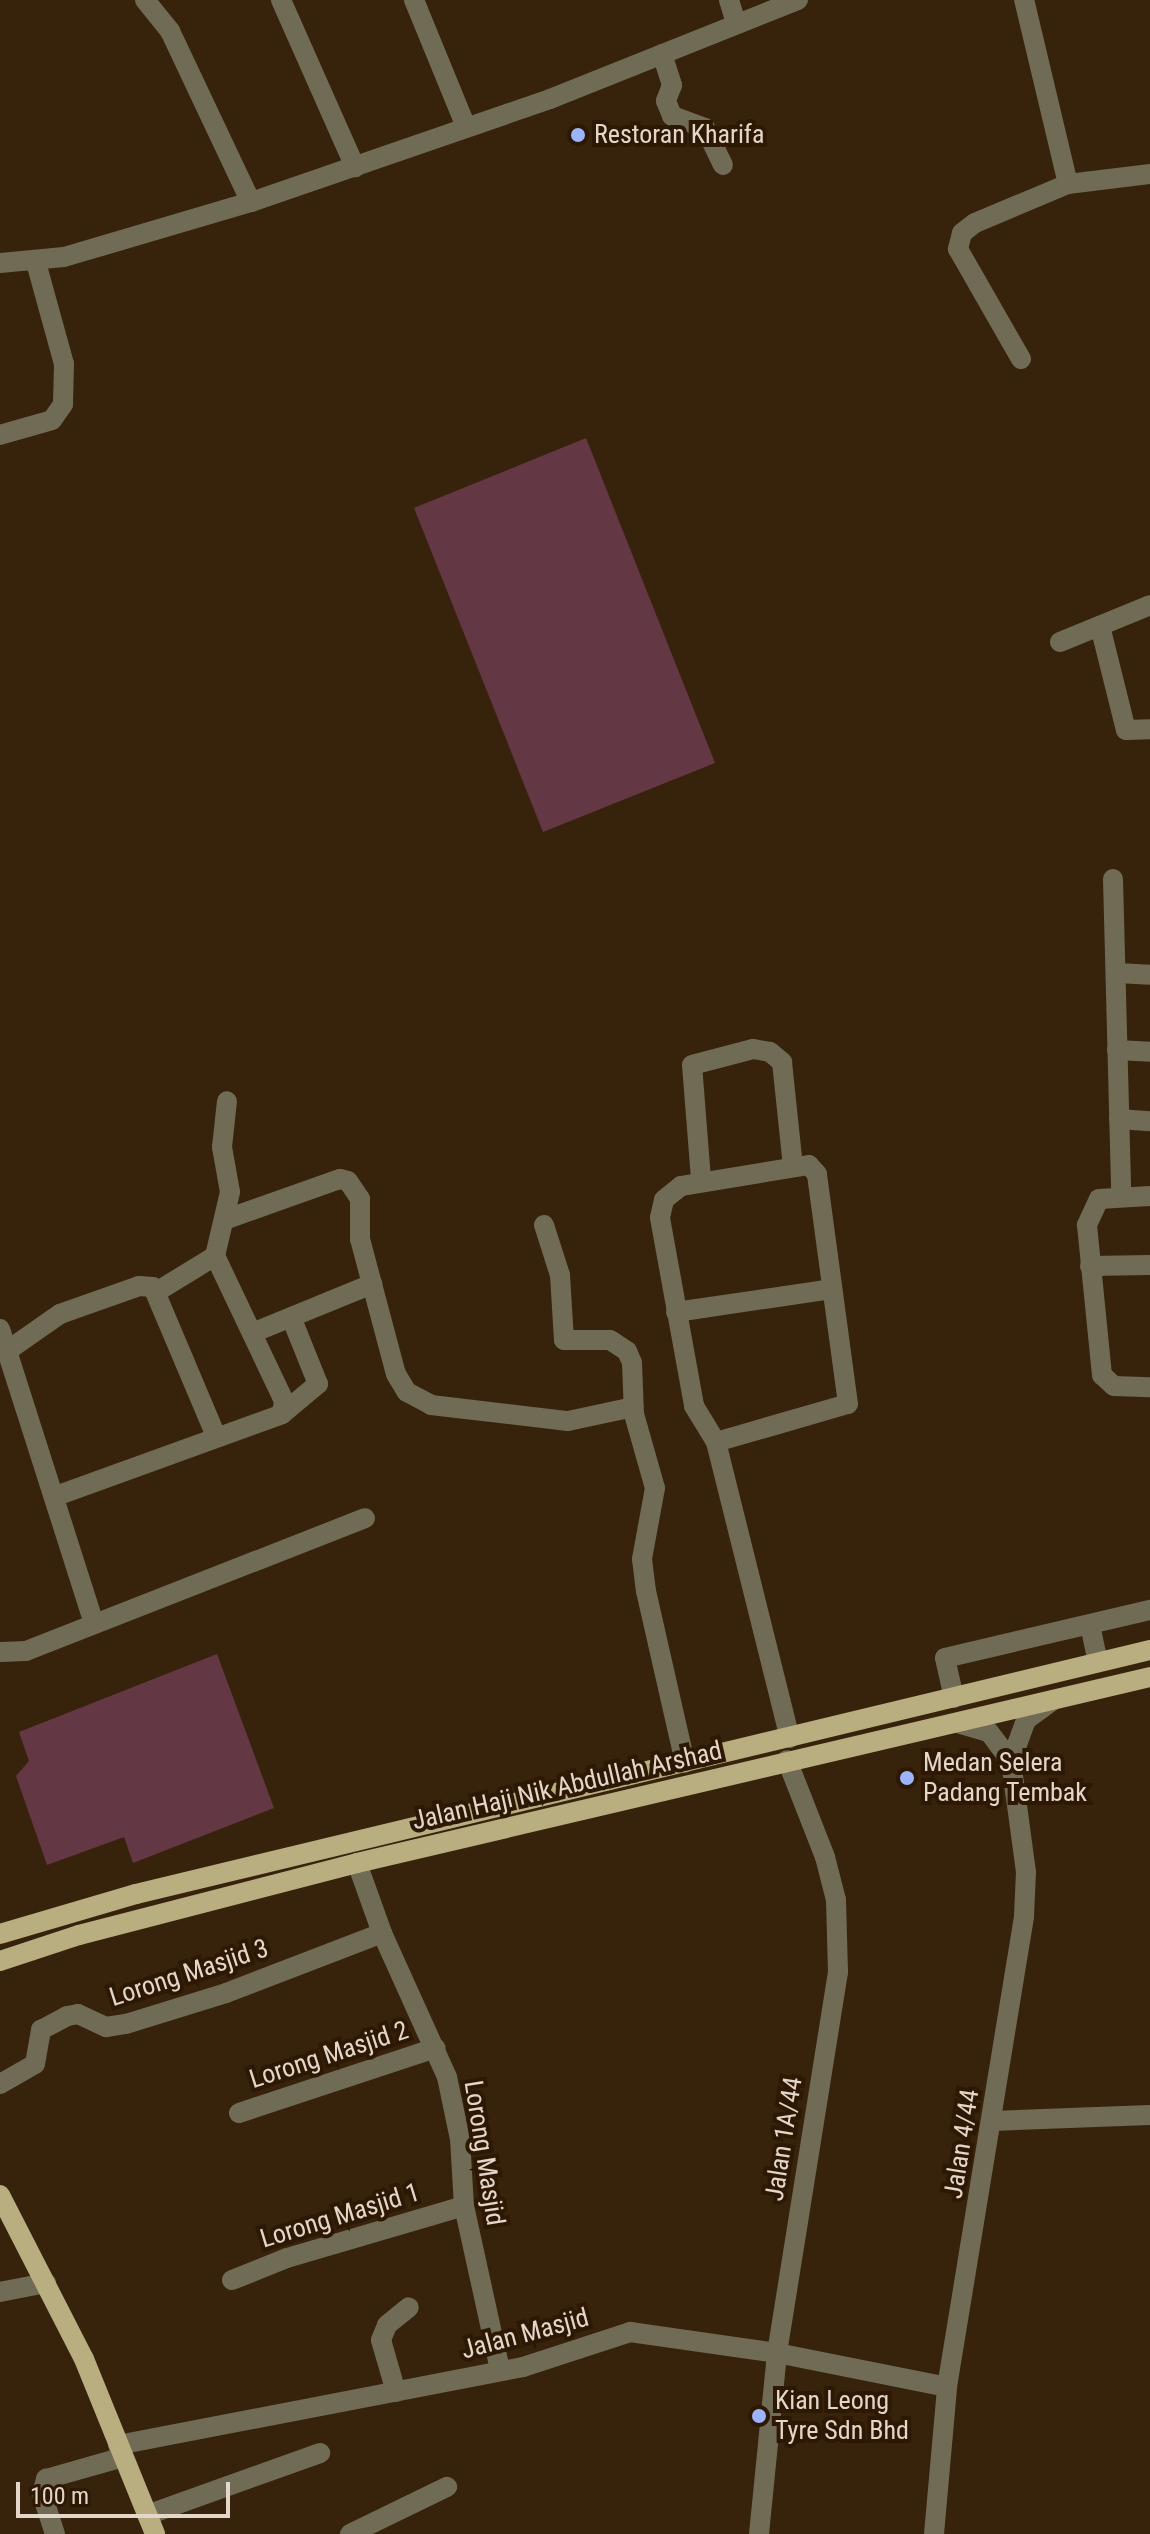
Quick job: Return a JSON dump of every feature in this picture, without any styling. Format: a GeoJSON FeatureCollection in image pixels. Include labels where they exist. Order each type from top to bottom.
{"type":"FeatureCollection","features":[{"type":"Feature","properties":{"kind":"main road","name":"Jalan Haji Nik Abdullah Arshad"},"geometry":{"type":"LineString","coordinates":[[0,1934],[136,1894],[1150,1650]]}},
{"type":"Feature","properties":{"kind":"main road","name":"Jalan Haji Nik Abdullah Arshad"},"geometry":{"type":"LineString","coordinates":[[0,1961],[79,1935],[357,1863],[1150,1677]]}},
{"type":"Feature","properties":{"kind":"main road"},"geometry":{"type":"LineString","coordinates":[[0,2195],[46,2283],[155,2534]]}},
{"type":"Feature","properties":{"kind":"street"},"geometry":{"type":"LineString","coordinates":[[145,0],[170,31],[251,202]]}},
{"type":"Feature","properties":{"kind":"street"},"geometry":{"type":"LineString","coordinates":[[281,0],[355,167]]}},
{"type":"Feature","properties":{"kind":"street"},"geometry":{"type":"LineString","coordinates":[[414,0],[466,127]]}},
{"type":"Feature","properties":{"kind":"street"},"geometry":{"type":"LineString","coordinates":[[729,0],[736,23]]}},
{"type":"Feature","properties":{"kind":"street"},"geometry":{"type":"LineString","coordinates":[[0,263],[36,262],[251,202],[466,127],[798,0]]}},
{"type":"Feature","properties":{"kind":"street"},"geometry":{"type":"LineString","coordinates":[[1024,0],[1068,184]]}},
{"type":"Feature","properties":{"kind":"street"},"geometry":{"type":"LineString","coordinates":[[662,54],[672,85],[666,101],[672,116],[705,128],[723,165]]}},
{"type":"Feature","properties":{"kind":"street"},"geometry":{"type":"LineString","coordinates":[[1021,359],[960,258],[959,241],[975,223],[1068,184],[1150,174]]}},
{"type":"Feature","properties":{"kind":"street"},"geometry":{"type":"LineString","coordinates":[[0,435],[52,420],[63,404],[64,364],[36,262]]}},
{"type":"Feature","properties":{"kind":"street"},"geometry":{"type":"LineString","coordinates":[[1060,642],[1150,605]]}},
{"type":"Feature","properties":{"kind":"street"},"geometry":{"type":"LineString","coordinates":[[1100,626],[1126,730],[1150,729]]}},
{"type":"Feature","properties":{"kind":"street"},"geometry":{"type":"LineString","coordinates":[[1113,879],[1121,1195]]}},
{"type":"Feature","properties":{"kind":"street"},"geometry":{"type":"LineString","coordinates":[[1117,973],[1150,975]]}},
{"type":"Feature","properties":{"kind":"street"},"geometry":{"type":"LineString","coordinates":[[701,1179],[692,1065],[753,1049],[770,1052],[782,1062],[793,1166]]}},
{"type":"Feature","properties":{"kind":"street"},"geometry":{"type":"LineString","coordinates":[[1117,1050],[1150,1052]]}},
{"type":"Feature","properties":{"kind":"street"},"geometry":{"type":"LineString","coordinates":[[227,1101],[222,1147],[230,1192],[215,1256],[284,1401],[282,1414]]}},
{"type":"Feature","properties":{"kind":"street"},"geometry":{"type":"LineString","coordinates":[[1119,1119],[1150,1121]]}},
{"type":"Feature","properties":{"kind":"street"},"geometry":{"type":"LineString","coordinates":[[716,1442],[848,1404],[817,1174],[809,1165],[701,1179],[681,1186],[664,1200],[660,1218],[694,1406],[716,1442],[790,1738]]}},
{"type":"Feature","properties":{"kind":"street"},"geometry":{"type":"LineString","coordinates":[[224,1220],[340,1179],[348,1181],[360,1199],[359,1234],[396,1374],[418,1400],[568,1421],[634,1407]]}},
{"type":"Feature","properties":{"kind":"street"},"geometry":{"type":"LineString","coordinates":[[1150,1196],[1121,1195],[1099,1199],[1088,1215],[1090,1266],[1102,1375],[1114,1386],[1150,1387]]}},
{"type":"Feature","properties":{"kind":"street"},"geometry":{"type":"LineString","coordinates":[[544,1225],[560,1275],[561,1332],[573,1343],[610,1340],[627,1351],[632,1363],[634,1407],[655,1488],[642,1559],[646,1591],[685,1763]]}},
{"type":"Feature","properties":{"kind":"street"},"geometry":{"type":"LineString","coordinates":[[7,1351],[60,1314],[139,1286],[158,1291],[215,1256]]}},
{"type":"Feature","properties":{"kind":"street"},"geometry":{"type":"LineString","coordinates":[[1090,1266],[1150,1265]]}},
{"type":"Feature","properties":{"kind":"street"},"geometry":{"type":"LineString","coordinates":[[252,1333],[372,1284]]}},
{"type":"Feature","properties":{"kind":"street"},"geometry":{"type":"LineString","coordinates":[[676,1312],[831,1289]]}},
{"type":"Feature","properties":{"kind":"street"},"geometry":{"type":"LineString","coordinates":[[158,1291],[216,1436]]}},
{"type":"Feature","properties":{"kind":"street"},"geometry":{"type":"LineString","coordinates":[[56,1496],[282,1414],[318,1384],[291,1317]]}},
{"type":"Feature","properties":{"kind":"street"},"geometry":{"type":"LineString","coordinates":[[0,1329],[56,1496],[94,1623]]}},
{"type":"Feature","properties":{"kind":"street"},"geometry":{"type":"LineString","coordinates":[[0,1652],[26,1651],[365,1518]]}},
{"type":"Feature","properties":{"kind":"street"},"geometry":{"type":"LineString","coordinates":[[954,1698],[945,1658],[1150,1610]]}},
{"type":"Feature","properties":{"kind":"street"},"geometry":{"type":"LineString","coordinates":[[1090,1625],[1098,1662]]}},
{"type":"Feature","properties":{"kind":"street"},"geometry":{"type":"LineString","coordinates":[[1011,1761],[1026,1720],[1060,1696]]}},
{"type":"Feature","properties":{"kind":"street"},"geometry":{"type":"LineString","coordinates":[[957,1723],[989,1732],[1011,1761]]}},
{"type":"Feature","properties":{"kind":"street","name":"Jalan 1A/44"},"geometry":{"type":"LineString","coordinates":[[759,2534],[777,2353],[838,1972],[833,1886],[787,1760]]}},
{"type":"Feature","properties":{"kind":"street","name":"Jalan 4/44"},"geometry":{"type":"LineString","coordinates":[[934,2534],[947,2387],[993,2121],[1024,1916],[1026,1872],[1011,1761]]}},
{"type":"Feature","properties":{"kind":"street","name":"Lorong Masjid"},"geometry":{"type":"LineString","coordinates":[[357,1863],[382,1933],[436,2048],[460,2139],[464,2206],[500,2370]]}},
{"type":"Feature","properties":{"kind":"street","name":"Lorong Masjid 3"},"geometry":{"type":"LineString","coordinates":[[0,2084],[35,2064],[41,2030],[67,2016],[78,2014],[106,2027],[126,2024],[226,1993],[382,1933]]}},
{"type":"Feature","properties":{"kind":"street","name":"Lorong Masjid 2"},"geometry":{"type":"LineString","coordinates":[[239,2113],[436,2048]]}},
{"type":"Feature","properties":{"kind":"street"},"geometry":{"type":"LineString","coordinates":[[993,2121],[1150,2115]]}},
{"type":"Feature","properties":{"kind":"street","name":"Lorong Masjid 1"},"geometry":{"type":"LineString","coordinates":[[232,2280],[287,2258],[464,2206]]}},
{"type":"Feature","properties":{"kind":"street"},"geometry":{"type":"LineString","coordinates":[[0,2292],[46,2283]]}},
{"type":"Feature","properties":{"kind":"street"},"geometry":{"type":"LineString","coordinates":[[396,2392],[381,2340],[387,2325],[409,2307]]}},
{"type":"Feature","properties":{"kind":"street","name":"Jalan Masjid"},"geometry":{"type":"LineString","coordinates":[[55,2534],[42,2494],[46,2479],[120,2451],[500,2370],[630,2332],[777,2353],[947,2387]]}},
{"type":"Feature","properties":{"kind":"street"},"geometry":{"type":"LineString","coordinates":[[147,2515],[320,2453]]}},
{"type":"Feature","properties":{"kind":"street"},"geometry":{"type":"LineString","coordinates":[[350,2534],[447,2487]]}},
{"type":"Feature","properties":{"kind":"shaded area"},"geometry":{"type":"Polygon","coordinates":[[[586,438],[715,763],[543,832],[414,508],[586,438]]]}},
{"type":"Feature","properties":{"kind":"shaded area"},"geometry":{"type":"Polygon","coordinates":[[[217,1654],[274,1808],[133,1863],[124,1837],[47,1865],[16,1776],[29,1761],[19,1732],[217,1654]]]}},
{"type":"Feature","properties":{"kind":"place","name":"Restoran Kharifa"},"geometry":{"type":"Point","coordinates":[578,135]}},
{"type":"Feature","properties":{"kind":"place","name":"Medan Selera Padang Tembak"},"geometry":{"type":"Point","coordinates":[907,1778]}},
{"type":"Feature","properties":{"kind":"place","name":"Kian Leong Tyre Sdn Bhd"},"geometry":{"type":"Point","coordinates":[759,2416]}}]}
